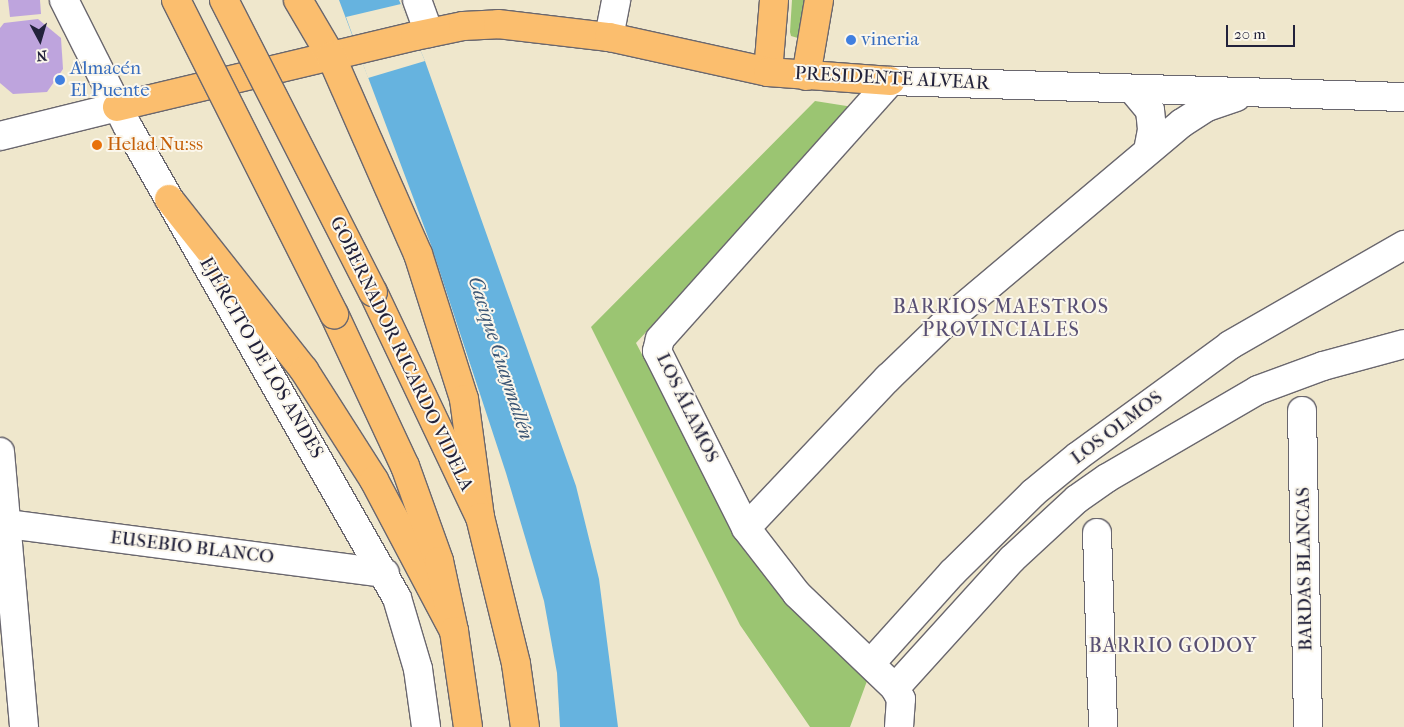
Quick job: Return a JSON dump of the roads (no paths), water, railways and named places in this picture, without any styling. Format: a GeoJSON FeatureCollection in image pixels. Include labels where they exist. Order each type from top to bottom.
{"type":"FeatureCollection","features":[{"type":"Feature","properties":{"kind":"main road"},"geometry":{"type":"LineString","coordinates":[[176,0],[334,314],[405,466],[439,560],[454,631],[468,727]]}},
{"type":"Feature","properties":{"kind":"main road","name":"GOBERNADOR RICARDO VIDELA"},"geometry":{"type":"LineString","coordinates":[[224,0],[373,292],[480,517],[516,664],[525,727]]}},
{"type":"Feature","properties":{"kind":"main road"},"geometry":{"type":"LineString","coordinates":[[298,0],[331,56],[418,254],[464,399],[480,517]]}},
{"type":"Feature","properties":{"kind":"main road"},"geometry":{"type":"LineString","coordinates":[[768,72],[774,0]]}},
{"type":"Feature","properties":{"kind":"main road"},"geometry":{"type":"LineString","coordinates":[[806,76],[819,0]]}},
{"type":"Feature","properties":{"kind":"main road","name":"PRESIDENTE ALVEAR"},"geometry":{"type":"LineString","coordinates":[[117,107],[464,26],[516,25],[609,38],[768,72],[806,76],[891,80]]}},
{"type":"Feature","properties":{"kind":"main road"},"geometry":{"type":"LineString","coordinates":[[170,200],[304,370],[374,480],[454,631]]}},
{"type":"Feature","properties":{"kind":"street","name":"EJÉRCITO DE LOS ANDES"},"geometry":{"type":"LineString","coordinates":[[64,0],[117,107],[385,573],[408,628],[426,727]]}},
{"type":"Feature","properties":{"kind":"street"},"geometry":{"type":"LineString","coordinates":[[417,0],[422,35]]}},
{"type":"Feature","properties":{"kind":"street"},"geometry":{"type":"LineString","coordinates":[[609,38],[616,0]]}},
{"type":"Feature","properties":{"kind":"street","name":"PRESIDENTE ALVEAR"},"geometry":{"type":"LineString","coordinates":[[891,80],[1134,90],[1404,97]]}},
{"type":"Feature","properties":{"kind":"street","name":"LOS ÁLAMOS"},"geometry":{"type":"LineString","coordinates":[[891,80],[658,345],[657,351],[746,528],[797,594],[872,663],[894,688],[901,699],[899,727]]}},
{"type":"Feature","properties":{"kind":"street"},"geometry":{"type":"LineString","coordinates":[[1134,90],[1150,110],[1152,130],[1148,151]]}},
{"type":"Feature","properties":{"kind":"street"},"geometry":{"type":"LineString","coordinates":[[746,528],[888,378],[943,324],[1148,151],[1207,107],[1252,93]]}},
{"type":"Feature","properties":{"kind":"street"},"geometry":{"type":"LineString","coordinates":[[0,136],[117,107]]}},
{"type":"Feature","properties":{"kind":"street","name":"LOS OLMOS"},"geometry":{"type":"LineString","coordinates":[[872,663],[952,573],[1033,493],[1078,456],[1230,345],[1404,245]]}},
{"type":"Feature","properties":{"kind":"street","name":"LOS OLMOS"},"geometry":{"type":"LineString","coordinates":[[894,688],[1012,559],[1062,512],[1107,478],[1258,390],[1323,366],[1404,344]]}},
{"type":"Feature","properties":{"kind":"street","name":"BARDAS BLANCAS"},"geometry":{"type":"LineString","coordinates":[[1302,410],[1308,727]]}},
{"type":"Feature","properties":{"kind":"street"},"geometry":{"type":"LineString","coordinates":[[0,452],[3,524],[24,727]]}},
{"type":"Feature","properties":{"kind":"street","name":"EUSEBIO BLANCO"},"geometry":{"type":"LineString","coordinates":[[3,524],[385,573]]}},
{"type":"Feature","properties":{"kind":"street"},"geometry":{"type":"LineString","coordinates":[[1097,532],[1103,727]]}},
{"type":"Feature","properties":{"kind":"water","name":"Cacique Guaymallén"},"geometry":{"type":"Polygon","coordinates":[[[339,0],[399,0],[425,61],[576,486],[599,579],[618,727],[560,727],[557,673],[544,601],[506,473],[431,245],[339,0]]]}},
{"type":"Feature","properties":{"kind":"place","name":"vineria"},"geometry":{"type":"Point","coordinates":[851,40]}},
{"type":"Feature","properties":{"kind":"place","name":"Almacén El Puente"},"geometry":{"type":"Point","coordinates":[60,80]}},
{"type":"Feature","properties":{"kind":"place","name":"Helad Nu:ss"},"geometry":{"type":"Point","coordinates":[97,145]}},
{"type":"Feature","properties":{"kind":"district","name":"BARRIOS MAESTROS PROVINCIALES"},"geometry":{"type":"Point","coordinates":[1001,318]}},
{"type":"Feature","properties":{"kind":"district","name":"BARRIO GODOY"},"geometry":{"type":"Point","coordinates":[1173,645]}}]}
